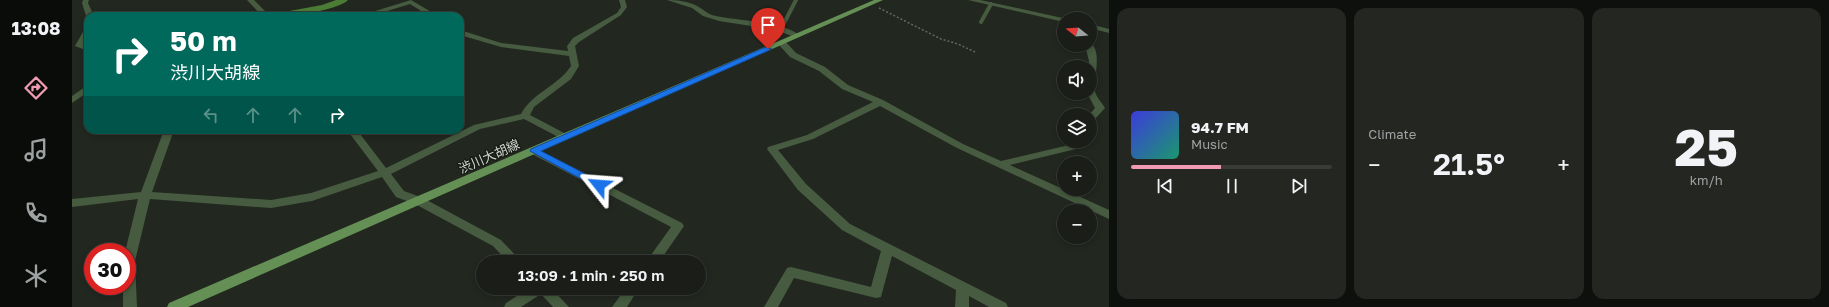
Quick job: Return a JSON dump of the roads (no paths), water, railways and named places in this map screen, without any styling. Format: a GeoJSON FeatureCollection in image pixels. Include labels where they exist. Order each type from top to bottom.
{"type":"FeatureCollection","features":[{"type":"Feature","properties":{"kind":"main road","name":"渋川大胡線"},"geometry":{"type":"LineString","coordinates":[[174,307],[875,2]]}},
{"type":"Feature","properties":{"kind":"street"},"geometry":{"type":"LineString","coordinates":[[86,0],[85,3],[88,12]]}},
{"type":"Feature","properties":{"kind":"street"},"geometry":{"type":"LineString","coordinates":[[250,0],[262,12]]}},
{"type":"Feature","properties":{"kind":"street"},"geometry":{"type":"LineString","coordinates":[[525,116],[530,106],[568,77],[575,66],[571,46],[576,40],[619,14],[624,7],[622,0]]}},
{"type":"Feature","properties":{"kind":"street"},"geometry":{"type":"LineString","coordinates":[[670,0],[694,7],[706,15],[718,19],[781,29],[797,36]]}},
{"type":"Feature","properties":{"kind":"street"},"geometry":{"type":"LineString","coordinates":[[971,0],[1057,18]]}},
{"type":"Feature","properties":{"kind":"street"},"geometry":{"type":"LineString","coordinates":[[377,12],[411,2],[427,12]]}},
{"type":"Feature","properties":{"kind":"street"},"geometry":{"type":"LineString","coordinates":[[1097,28],[1109,31]]}},
{"type":"Feature","properties":{"kind":"street"},"geometry":{"type":"LineString","coordinates":[[464,34],[507,46],[572,54]]}},
{"type":"Feature","properties":{"kind":"street"},"geometry":{"type":"LineString","coordinates":[[84,37],[79,46],[84,48]]}},
{"type":"Feature","properties":{"kind":"street"},"geometry":{"type":"LineString","coordinates":[[782,43],[793,55],[822,69],[845,87],[880,102],[960,146],[1109,215]]}},
{"type":"Feature","properties":{"kind":"street"},"geometry":{"type":"LineString","coordinates":[[1091,52],[1093,61],[1091,92],[1100,108],[1097,111]]}},
{"type":"Feature","properties":{"kind":"street"},"geometry":{"type":"LineString","coordinates":[[72,100],[84,91]]}},
{"type":"Feature","properties":{"kind":"street"},"geometry":{"type":"LineString","coordinates":[[880,102],[810,137],[772,149],[802,187],[846,227],[1001,307]]}},
{"type":"Feature","properties":{"kind":"street"},"geometry":{"type":"LineString","coordinates":[[464,133],[477,127],[525,116],[565,137]]}},
{"type":"Feature","properties":{"kind":"street"},"geometry":{"type":"LineString","coordinates":[[130,307],[130,261],[145,196],[168,134]]}},
{"type":"Feature","properties":{"kind":"street"},"geometry":{"type":"LineString","coordinates":[[355,134],[400,194],[419,201],[497,243],[509,255]]}},
{"type":"Feature","properties":{"kind":"street"},"geometry":{"type":"LineString","coordinates":[[72,203],[145,196],[271,204],[287,202],[312,197],[384,173],[463,134]]}},
{"type":"Feature","properties":{"kind":"street"},"geometry":{"type":"LineString","coordinates":[[1001,164],[1069,148]]}},
{"type":"Feature","properties":{"kind":"street"},"geometry":{"type":"LineString","coordinates":[[534,151],[678,226],[657,255]]}},
{"type":"Feature","properties":{"kind":"street"},"geometry":{"type":"LineString","coordinates":[[771,307],[791,272],[876,293],[888,249]]}},
{"type":"Feature","properties":{"kind":"street"},"geometry":{"type":"LineString","coordinates":[[962,287],[962,307]]}},
{"type":"Feature","properties":{"kind":"street"},"geometry":{"type":"LineString","coordinates":[[511,307],[529,295]]}},
{"type":"Feature","properties":{"kind":"street"},"geometry":{"type":"LineString","coordinates":[[550,295],[562,307]]}},
{"type":"Feature","properties":{"kind":"street"},"geometry":{"type":"LineString","coordinates":[[619,307],[628,295]]}},
{"type":"Feature","properties":{"kind":"lane"},"geometry":{"type":"LineString","coordinates":[[781,29],[796,0]]}},
{"type":"Feature","properties":{"kind":"lane"},"geometry":{"type":"LineString","coordinates":[[981,22],[991,4]]}},
{"type":"Feature","properties":{"kind":"waterway"},"geometry":{"type":"LineString","coordinates":[[298,12],[324,7],[344,0]]}}]}
